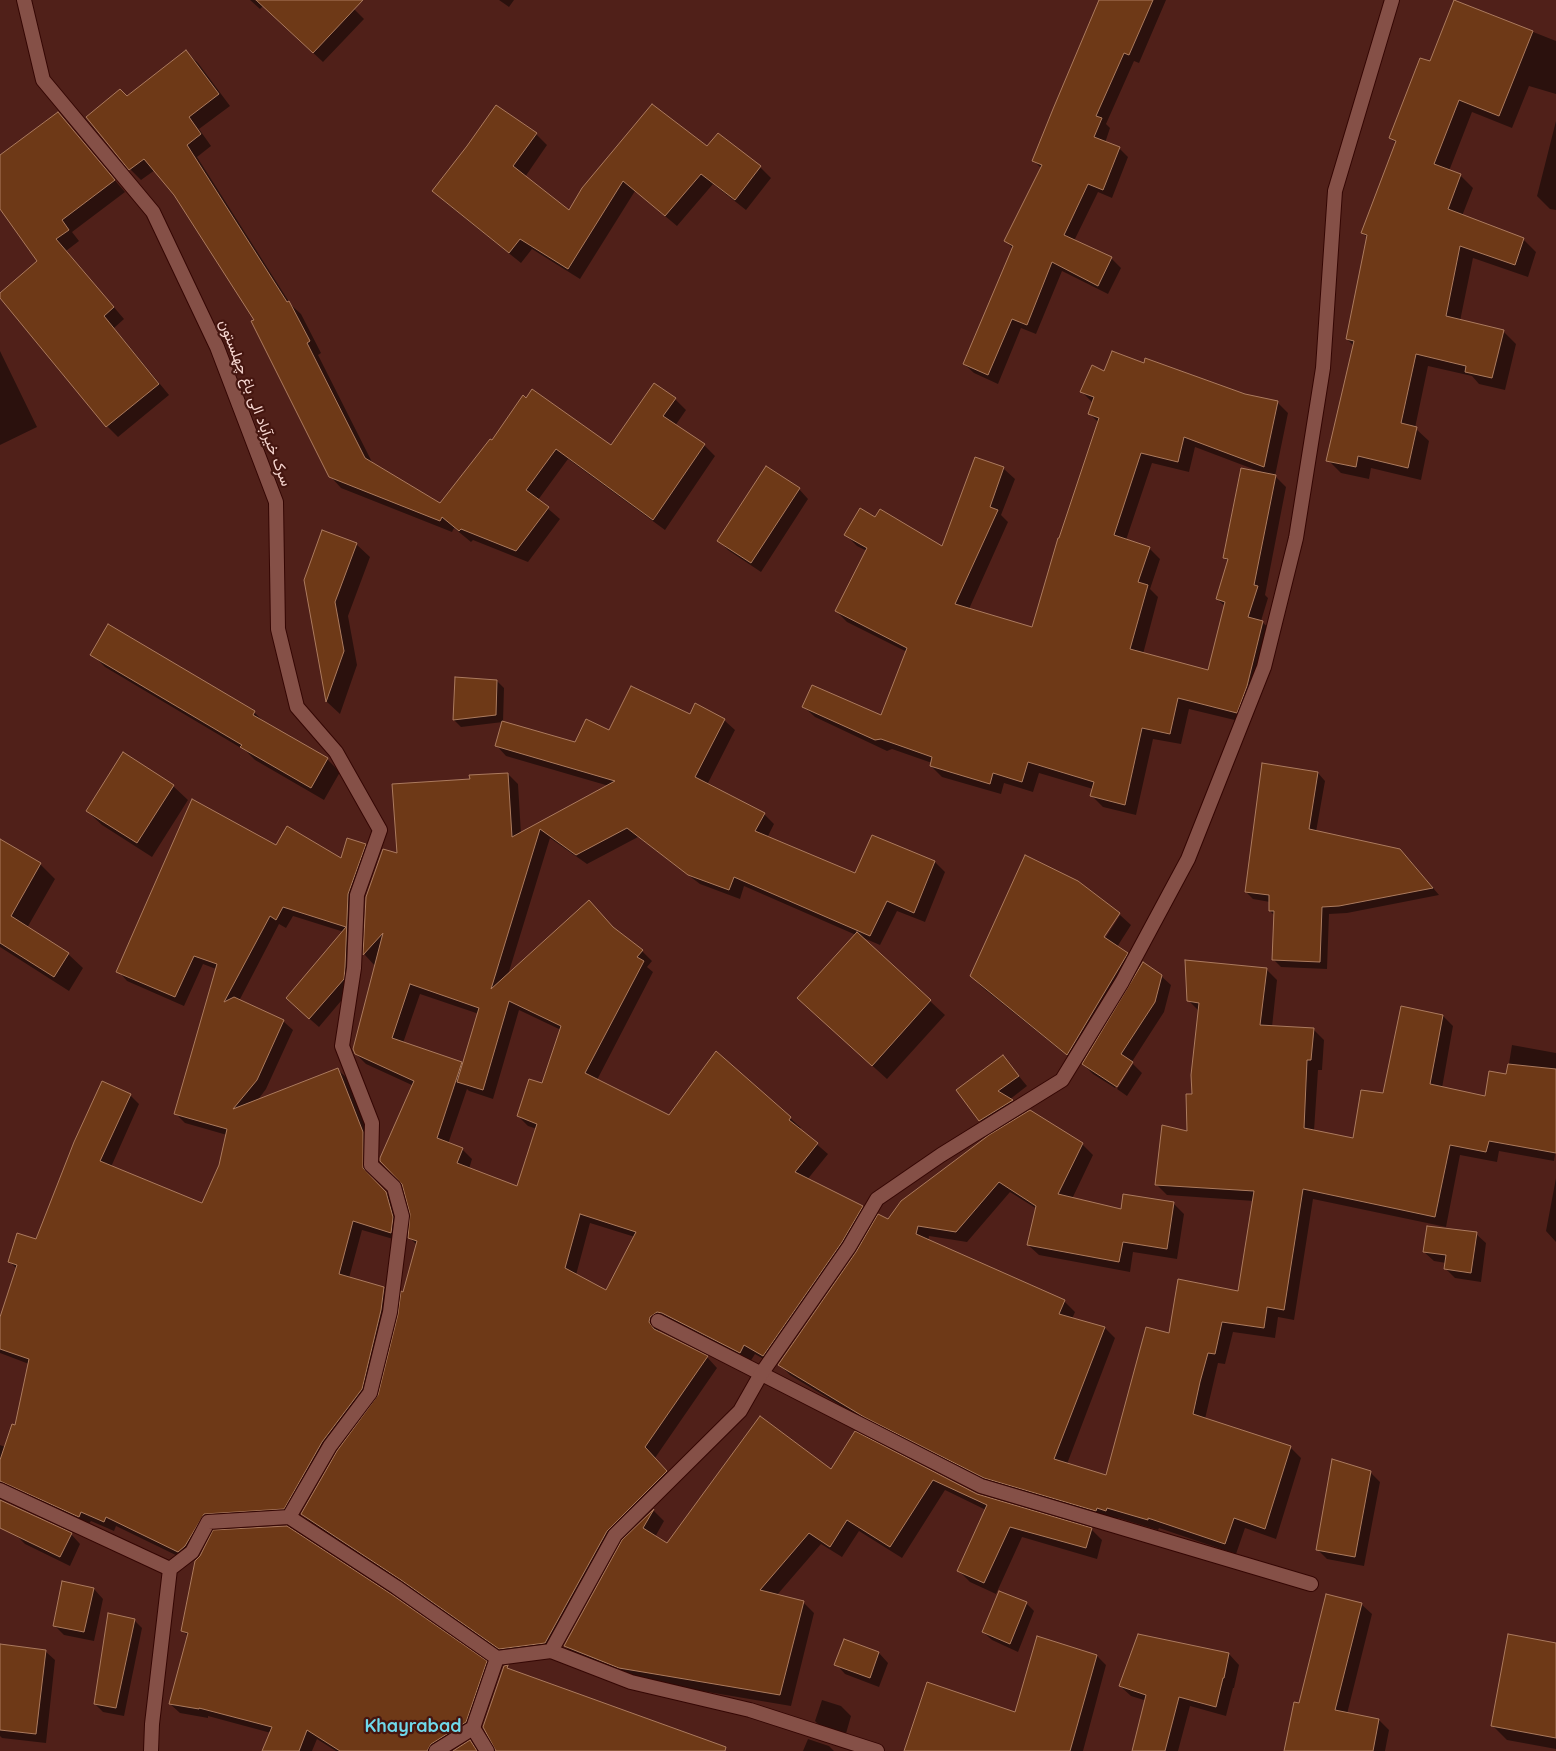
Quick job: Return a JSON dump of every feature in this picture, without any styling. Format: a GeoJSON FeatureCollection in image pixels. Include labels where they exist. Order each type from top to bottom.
{"type":"FeatureCollection","features":[{"type":"Feature","properties":{"kind":"street","name":"سرک خیرآباد الی باغ چهلستون"},"geometry":{"type":"LineString","coordinates":[[24,0],[43,80],[153,212],[217,347],[276,502],[278,629],[297,707],[336,752],[380,830],[357,895],[354,968],[342,1046],[372,1123],[371,1165],[394,1187],[402,1216],[390,1312],[370,1393],[330,1446],[289,1517]]}},
{"type":"Feature","properties":{"kind":"street"},"geometry":{"type":"LineString","coordinates":[[550,1651],[615,1535],[740,1411],[761,1374],[849,1247],[877,1199],[941,1156],[1062,1080],[1122,982],[1188,859],[1264,667],[1296,538],[1323,368],[1335,191],[1392,0]]}},
{"type":"Feature","properties":{"kind":"street"},"geometry":{"type":"LineString","coordinates":[[658,1321],[981,1486],[1311,1584]]}},
{"type":"Feature","properties":{"kind":"street"},"geometry":{"type":"LineString","coordinates":[[0,1490],[170,1569]]}},
{"type":"Feature","properties":{"kind":"street"},"geometry":{"type":"LineString","coordinates":[[151,1751],[152,1724],[170,1569],[192,1552],[208,1522],[289,1517],[396,1587],[497,1658],[550,1651],[631,1682],[750,1710],[876,1751]]}},
{"type":"Feature","properties":{"kind":"street"},"geometry":{"type":"LineString","coordinates":[[436,1751],[473,1728],[497,1658]]}},
{"type":"Feature","properties":{"kind":"street"},"geometry":{"type":"LineString","coordinates":[[473,1728],[487,1751]]}},
{"type":"Feature","properties":{"kind":"building"},"geometry":{"type":"Polygon","coordinates":[[[256,0],[363,0],[313,53],[256,0]]]}},
{"type":"Feature","properties":{"kind":"building"},"geometry":{"type":"Polygon","coordinates":[[[1099,0],[1153,0],[1129,55],[1124,53],[1096,116],[1102,118],[1094,137],[1120,147],[1103,190],[1088,184],[1064,235],[1112,257],[1098,286],[1052,262],[1027,325],[1012,319],[988,375],[963,364],[1013,246],[1004,241],[1042,165],[1032,161],[1099,0]]]}},
{"type":"Feature","properties":{"kind":"building"},"geometry":{"type":"Polygon","coordinates":[[[1454,0],[1533,31],[1499,116],[1459,100],[1434,164],[1461,174],[1448,209],[1524,238],[1515,265],[1460,246],[1446,316],[1504,330],[1492,378],[1465,372],[1466,366],[1416,354],[1401,423],[1417,427],[1408,468],[1358,456],[1356,467],[1326,461],[1354,341],[1346,339],[1367,235],[1361,233],[1396,141],[1389,138],[1420,58],[1430,61],[1454,0]]]}},
{"type":"Feature","properties":{"kind":"building"},"geometry":{"type":"Polygon","coordinates":[[[186,50],[219,94],[189,117],[201,134],[187,145],[287,302],[289,301],[310,341],[307,343],[365,458],[440,503],[490,439],[492,440],[523,395],[526,398],[532,389],[611,445],[654,383],[676,398],[663,416],[705,444],[653,520],[556,449],[526,490],[549,507],[516,551],[461,529],[459,531],[442,517],[440,521],[329,477],[251,321],[254,320],[174,195],[144,159],[129,170],[86,117],[120,89],[127,96],[186,50]]]}},
{"type":"Feature","properties":{"kind":"building"},"geometry":{"type":"Polygon","coordinates":[[[652,104],[707,146],[718,133],[761,166],[735,200],[701,174],[665,216],[623,181],[568,269],[520,239],[509,253],[432,191],[496,105],[537,133],[513,166],[569,210],[582,188],[652,104]]]}},
{"type":"Feature","properties":{"kind":"building"},"geometry":{"type":"Polygon","coordinates":[[[58,112],[115,180],[62,220],[69,230],[56,239],[114,307],[104,316],[159,384],[106,427],[0,298],[0,293],[37,261],[0,209],[0,155],[58,112]]]}},
{"type":"Feature","properties":{"kind":"building"},"geometry":{"type":"Polygon","coordinates":[[[1112,351],[1144,363],[1145,358],[1245,394],[1278,401],[1264,467],[1184,437],[1178,462],[1141,453],[1114,535],[1150,547],[1138,582],[1148,585],[1130,649],[1208,670],[1225,602],[1216,599],[1228,559],[1223,558],[1241,468],[1276,475],[1254,585],[1258,586],[1248,617],[1263,621],[1247,686],[1237,713],[1178,698],[1170,734],[1142,728],[1125,805],[1090,796],[1094,782],[1028,762],[1022,782],[993,773],[990,784],[930,766],[932,757],[881,739],[875,740],[802,707],[812,685],[881,715],[907,648],[835,611],[867,548],[844,535],[860,508],[875,517],[880,509],[942,546],[975,457],[1004,467],[990,507],[998,510],[955,604],[1032,627],[1058,538],[1099,418],[1088,414],[1094,397],[1080,392],[1092,365],[1104,371],[1112,351]]]}},
{"type":"Feature","properties":{"kind":"building"},"geometry":{"type":"Polygon","coordinates":[[[766,466],[800,488],[751,563],[717,541],[766,466]]]}},
{"type":"Feature","properties":{"kind":"building"},"geometry":{"type":"Polygon","coordinates":[[[322,530],[357,543],[335,602],[344,651],[326,702],[304,580],[322,530]]]}},
{"type":"Feature","properties":{"kind":"building"},"geometry":{"type":"Polygon","coordinates":[[[108,624],[255,711],[253,715],[328,758],[311,788],[90,655],[108,624]]]}},
{"type":"Feature","properties":{"kind":"building"},"geometry":{"type":"Polygon","coordinates":[[[455,677],[497,680],[496,715],[453,720],[455,677]]]}},
{"type":"Feature","properties":{"kind":"building"},"geometry":{"type":"Polygon","coordinates":[[[631,686],[690,714],[695,703],[725,719],[695,777],[765,813],[755,831],[855,873],[872,835],[935,861],[914,913],[887,901],[870,936],[734,877],[729,890],[688,875],[627,828],[576,855],[540,829],[491,989],[589,900],[613,927],[643,950],[637,957],[644,961],[585,1073],[669,1115],[716,1051],[791,1117],[789,1120],[818,1143],[795,1172],[863,1206],[842,1242],[763,1356],[744,1345],[740,1353],[662,1313],[657,1312],[650,1317],[649,1322],[654,1329],[708,1356],[645,1447],[667,1471],[607,1531],[545,1643],[499,1649],[401,1580],[301,1514],[337,1451],[378,1395],[398,1314],[401,1291],[403,1292],[417,1241],[408,1238],[410,1214],[402,1184],[380,1161],[414,1081],[355,1054],[353,1049],[383,933],[363,955],[366,897],[383,849],[397,853],[392,784],[470,779],[469,775],[508,773],[512,837],[615,781],[495,746],[502,721],[575,742],[586,719],[609,730],[631,686]],[[410,984],[392,1038],[462,1062],[437,1138],[463,1148],[457,1163],[517,1186],[537,1124],[517,1116],[529,1079],[542,1083],[561,1026],[509,1001],[483,1090],[457,1082],[479,1008],[410,984]],[[580,1214],[565,1268],[606,1290],[636,1232],[580,1214]]]}},
{"type":"Feature","properties":{"kind":"building"},"geometry":{"type":"Polygon","coordinates":[[[123,752],[174,785],[137,843],[86,811],[123,752]]]}},
{"type":"Feature","properties":{"kind":"building"},"geometry":{"type":"Polygon","coordinates":[[[1262,763],[1318,772],[1309,829],[1400,849],[1433,888],[1339,906],[1322,907],[1320,962],[1272,960],[1274,911],[1269,911],[1269,895],[1245,892],[1262,763]]]}},
{"type":"Feature","properties":{"kind":"building"},"geometry":{"type":"Polygon","coordinates":[[[192,799],[276,845],[287,826],[341,858],[347,838],[366,844],[348,894],[344,979],[309,1019],[286,998],[346,927],[283,907],[276,920],[270,916],[224,1002],[234,997],[284,1020],[257,1080],[233,1109],[338,1068],[363,1132],[363,1168],[386,1192],[393,1217],[391,1233],[353,1221],[339,1274],[384,1287],[381,1310],[362,1389],[322,1442],[284,1509],[204,1514],[185,1546],[178,1552],[106,1517],[104,1522],[81,1512],[79,1517],[0,1481],[0,1460],[12,1424],[15,1425],[29,1359],[0,1349],[0,1317],[17,1265],[8,1262],[17,1233],[36,1239],[74,1142],[102,1081],[131,1094],[100,1161],[202,1203],[219,1165],[227,1129],[174,1114],[217,964],[194,956],[175,997],[116,972],[192,799]]]}},
{"type":"Feature","properties":{"kind":"building"},"geometry":{"type":"Polygon","coordinates":[[[0,839],[41,863],[11,916],[69,953],[54,977],[0,943],[0,839]]]}},
{"type":"Feature","properties":{"kind":"building"},"geometry":{"type":"Polygon","coordinates":[[[1025,855],[1078,881],[1120,913],[1104,937],[1128,953],[1067,1055],[970,976],[1025,855]]]}},
{"type":"Feature","properties":{"kind":"building"},"geometry":{"type":"Polygon","coordinates":[[[857,932],[931,1000],[872,1066],[797,998],[857,932]]]}},
{"type":"Feature","properties":{"kind":"building"},"geometry":{"type":"Polygon","coordinates":[[[1185,960],[1267,968],[1260,1025],[1314,1028],[1311,1060],[1307,1060],[1304,1128],[1353,1138],[1361,1090],[1383,1093],[1401,1006],[1443,1015],[1430,1084],[1485,1096],[1489,1071],[1506,1074],[1508,1064],[1556,1069],[1556,1153],[1489,1141],[1486,1152],[1450,1145],[1435,1217],[1303,1189],[1284,1310],[1267,1307],[1264,1328],[1222,1322],[1215,1354],[1208,1353],[1200,1382],[1193,1414],[1291,1446],[1265,1529],[1234,1518],[1225,1544],[1148,1518],[1148,1520],[1107,1508],[1106,1511],[1097,1508],[1096,1511],[984,1478],[864,1417],[778,1365],[856,1252],[878,1214],[888,1219],[901,1201],[989,1135],[1030,1110],[1083,1143],[1058,1194],[1121,1209],[1123,1194],[1174,1202],[1167,1249],[1123,1242],[1119,1262],[1027,1245],[1036,1206],[999,1182],[956,1232],[918,1226],[916,1234],[1065,1300],[1059,1314],[1105,1327],[1054,1459],[1106,1475],[1146,1327],[1169,1333],[1178,1279],[1238,1291],[1254,1191],[1155,1185],[1162,1125],[1187,1131],[1186,1094],[1192,1094],[1191,1075],[1199,1003],[1187,1001],[1185,960]]]}},
{"type":"Feature","properties":{"kind":"building"},"geometry":{"type":"Polygon","coordinates":[[[1143,962],[1162,975],[1155,1002],[1121,1054],[1133,1062],[1117,1087],[1082,1064],[1143,962]]]}},
{"type":"Feature","properties":{"kind":"building"},"geometry":{"type":"Polygon","coordinates":[[[1003,1055],[1019,1076],[998,1091],[1013,1100],[979,1121],[956,1090],[1003,1055]]]}},
{"type":"Feature","properties":{"kind":"building"},"geometry":{"type":"Polygon","coordinates":[[[1427,1226],[1477,1232],[1471,1273],[1444,1269],[1446,1255],[1423,1252],[1427,1226]]]}},
{"type":"Feature","properties":{"kind":"building"},"geometry":{"type":"Polygon","coordinates":[[[760,1416],[831,1469],[855,1431],[977,1494],[1092,1528],[1086,1548],[1010,1527],[984,1583],[957,1571],[987,1505],[933,1480],[890,1547],[847,1520],[830,1547],[809,1533],[760,1590],[804,1601],[780,1695],[619,1668],[564,1646],[622,1540],[654,1509],[643,1528],[667,1543],[760,1416]]]}},
{"type":"Feature","properties":{"kind":"building"},"geometry":{"type":"Polygon","coordinates":[[[1332,1459],[1371,1471],[1355,1557],[1316,1550],[1332,1459]]]}},
{"type":"Feature","properties":{"kind":"building"},"geometry":{"type":"Polygon","coordinates":[[[0,1500],[72,1533],[60,1557],[0,1528],[0,1500]]]}},
{"type":"Feature","properties":{"kind":"building"},"geometry":{"type":"Polygon","coordinates":[[[287,1526],[391,1594],[487,1661],[466,1722],[431,1744],[427,1751],[340,1751],[307,1730],[299,1751],[262,1751],[272,1727],[199,1708],[169,1704],[188,1633],[181,1631],[195,1561],[200,1556],[213,1530],[287,1526]]]}},
{"type":"Feature","properties":{"kind":"building"},"geometry":{"type":"Polygon","coordinates":[[[62,1581],[94,1588],[84,1632],[53,1626],[62,1581]]]}},
{"type":"Feature","properties":{"kind":"building"},"geometry":{"type":"Polygon","coordinates":[[[999,1591],[1027,1602],[1010,1644],[982,1632],[999,1591]]]}},
{"type":"Feature","properties":{"kind":"building"},"geometry":{"type":"Polygon","coordinates":[[[1326,1594],[1362,1603],[1335,1710],[1379,1719],[1373,1751],[1284,1751],[1294,1702],[1299,1703],[1326,1594]]]}},
{"type":"Feature","properties":{"kind":"building"},"geometry":{"type":"Polygon","coordinates":[[[108,1613],[135,1619],[116,1708],[94,1704],[108,1613]]]}},
{"type":"Feature","properties":{"kind":"building"},"geometry":{"type":"Polygon","coordinates":[[[1138,1634],[1229,1653],[1216,1707],[1179,1697],[1165,1751],[1132,1751],[1146,1695],[1119,1686],[1138,1634]]]}},
{"type":"Feature","properties":{"kind":"building"},"geometry":{"type":"Polygon","coordinates":[[[1508,1634],[1556,1643],[1556,1738],[1491,1726],[1508,1634]]]}},
{"type":"Feature","properties":{"kind":"building"},"geometry":{"type":"Polygon","coordinates":[[[1037,1636],[1097,1655],[1070,1751],[904,1751],[927,1682],[1015,1712],[1037,1636]]]}},
{"type":"Feature","properties":{"kind":"building"},"geometry":{"type":"Polygon","coordinates":[[[844,1639],[879,1652],[870,1678],[834,1665],[844,1639]]]}},
{"type":"Feature","properties":{"kind":"building"},"geometry":{"type":"Polygon","coordinates":[[[0,1644],[46,1650],[36,1734],[0,1730],[0,1644]]]}},
{"type":"Feature","properties":{"kind":"building"},"geometry":{"type":"Polygon","coordinates":[[[508,1665],[507,1668],[726,1747],[725,1751],[496,1751],[483,1727],[504,1666],[508,1665]]]}},
{"type":"Feature","properties":{"kind":"building"},"geometry":{"type":"Polygon","coordinates":[[[470,1740],[477,1751],[453,1751],[470,1740]]]}},
{"type":"Feature","properties":{"kind":"district","name":"Khayrabad"},"geometry":{"type":"Point","coordinates":[413,1727]}}]}
